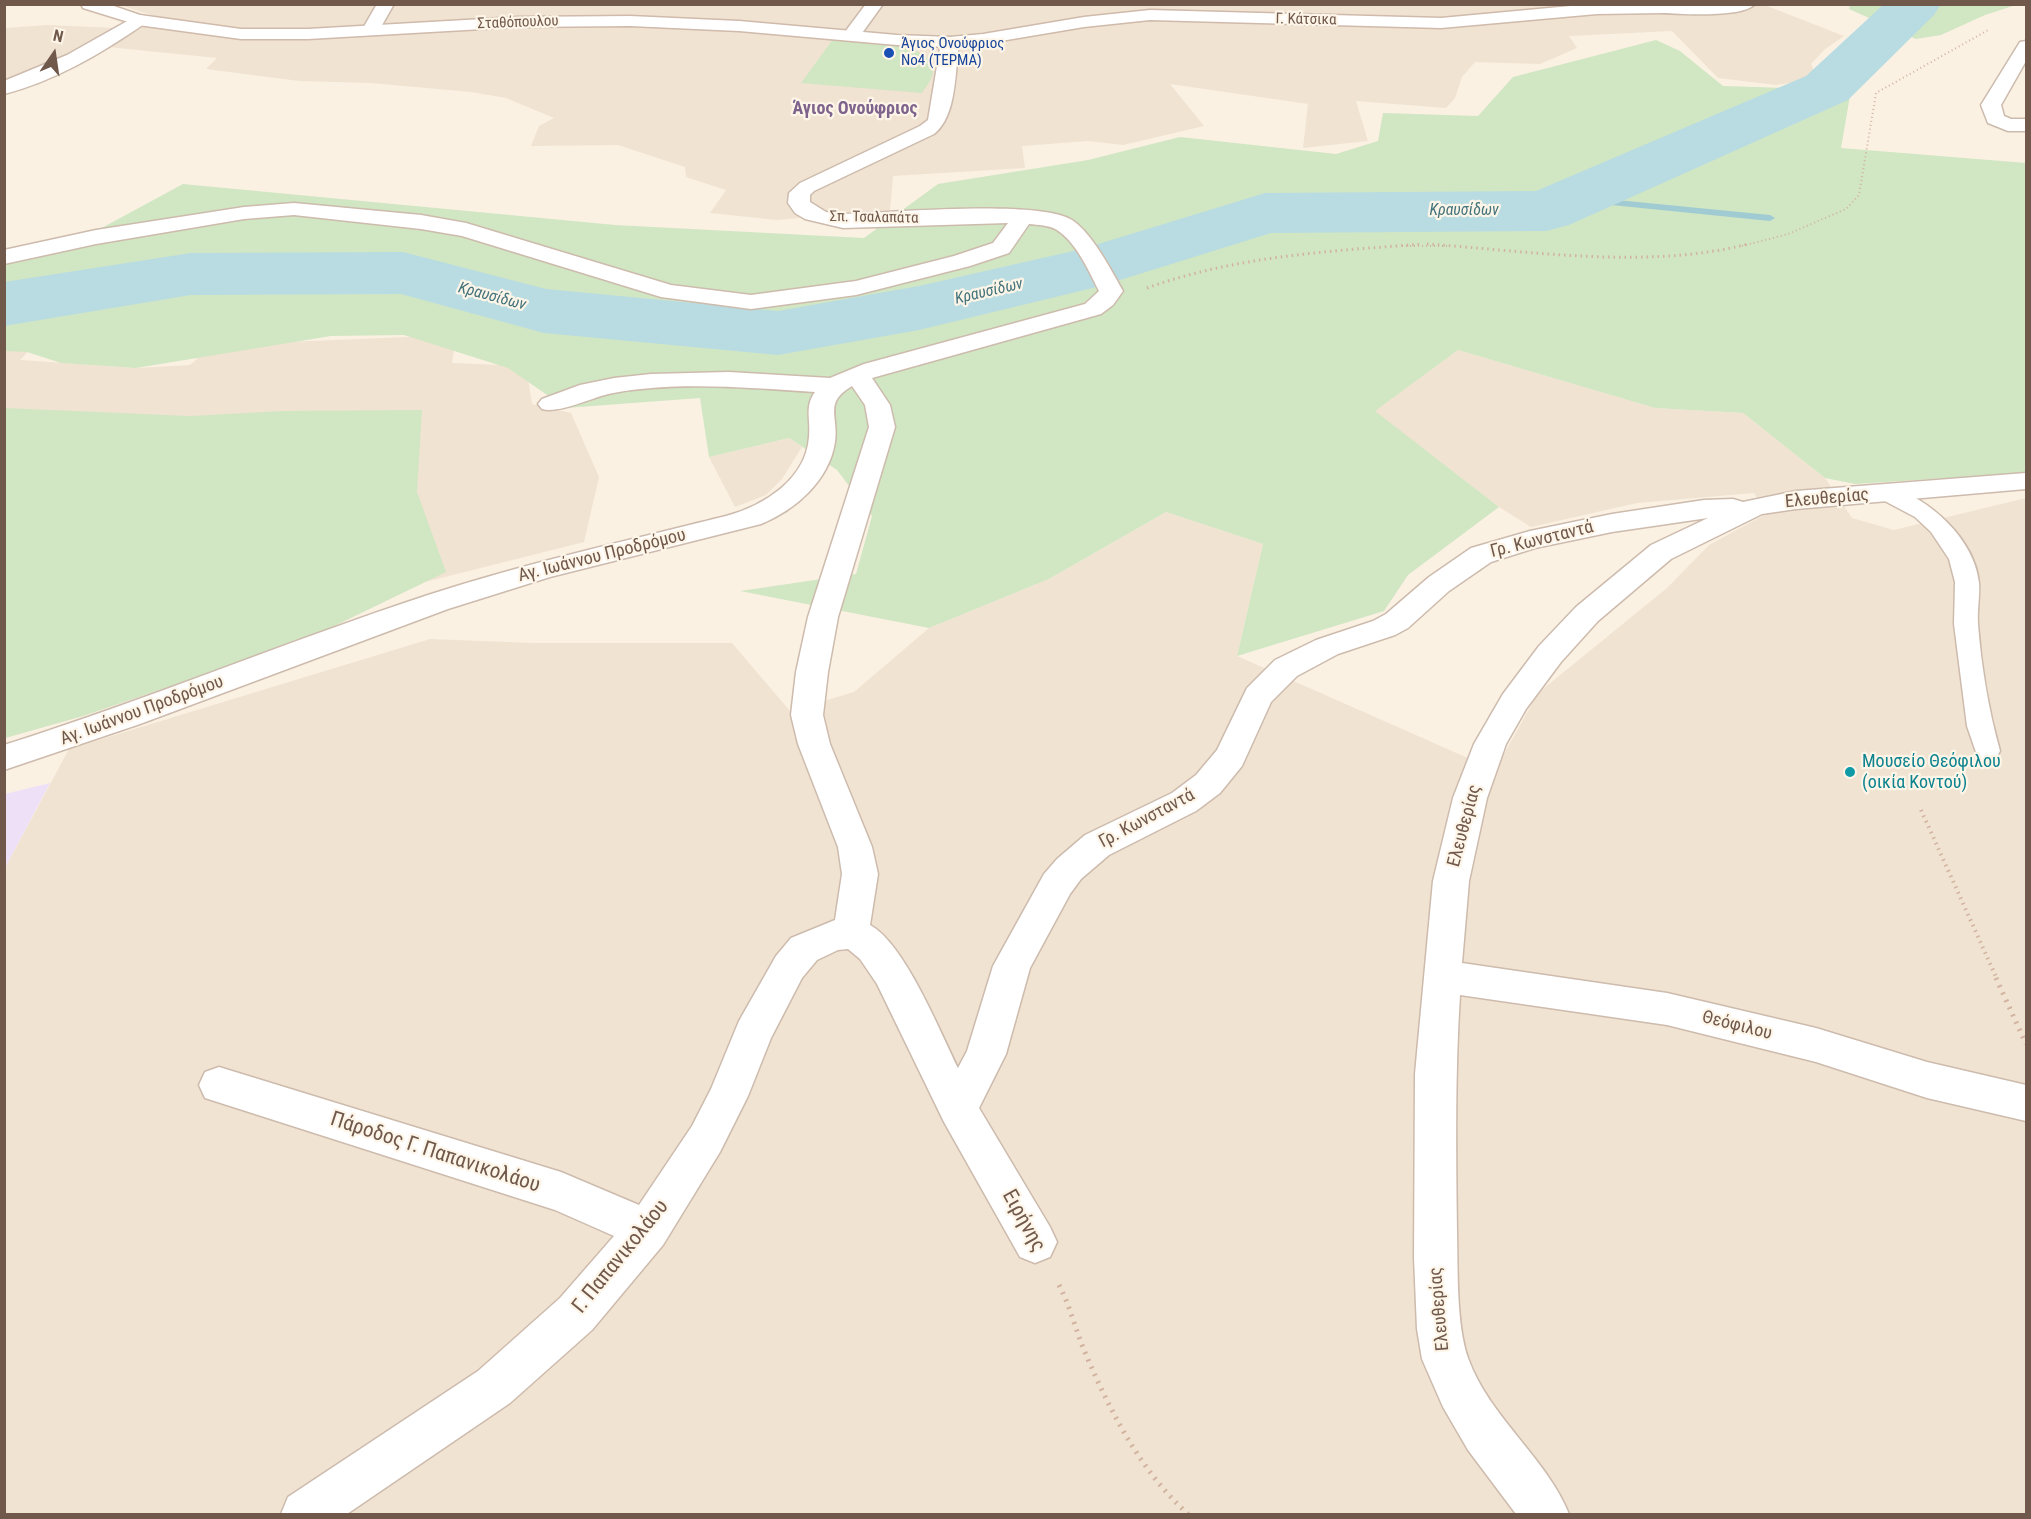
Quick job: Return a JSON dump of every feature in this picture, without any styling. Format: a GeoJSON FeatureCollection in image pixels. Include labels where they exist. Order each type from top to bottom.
{"type":"FeatureCollection","features":[{"type":"Feature","properties":{"kind":"street"},"geometry":{"type":"LineString","coordinates":[[371,30],[386,4]]}},
{"type":"Feature","properties":{"kind":"street"},"geometry":{"type":"LineString","coordinates":[[851,36],[875,4]]}},
{"type":"Feature","properties":{"kind":"street","name":"Γ. Κάτσικα"},"geometry":{"type":"LineString","coordinates":[[950,42],[1084,22],[1150,15],[1441,23],[1550,15],[1605,8],[1662,6],[1716,9],[1747,4]]}},
{"type":"Feature","properties":{"kind":"street","name":"Σταθόπουλου"},"geometry":{"type":"LineString","coordinates":[[99,6],[138,20],[241,34],[288,35],[518,22],[630,21],[739,26],[950,42]]}},
{"type":"Feature","properties":{"kind":"street"},"geometry":{"type":"LineString","coordinates":[[4,88],[38,76],[77,58],[113,39],[138,20]]}},
{"type":"Feature","properties":{"kind":"street","name":"Σπ. Τσαλαπάτα"},"geometry":{"type":"LineString","coordinates":[[950,42],[940,114],[936,123],[908,140],[807,187],[800,193],[800,203],[807,212],[814,215],[843,220],[1024,216],[1048,218],[1062,223],[1081,244],[1108,286]]}},
{"type":"Feature","properties":{"kind":"street"},"geometry":{"type":"LineString","coordinates":[[2026,46],[1991,105],[1995,119],[2008,125],[2026,125]]}},
{"type":"Feature","properties":{"kind":"street"},"geometry":{"type":"LineString","coordinates":[[4,257],[96,237],[244,213],[294,209],[457,228],[669,292],[751,302],[856,288],[962,261],[1001,248],[1024,216]]}},
{"type":"Feature","properties":{"kind":"street"},"geometry":{"type":"LineString","coordinates":[[551,404],[583,390],[645,382],[846,380],[1094,309],[1105,300],[1108,286]]}},
{"type":"Feature","properties":{"kind":"street"},"geometry":{"type":"LineString","coordinates":[[846,380],[875,397],[882,414],[882,427],[824,617],[812,672],[807,715],[814,744],[855,847],[860,874],[851,933]]}},
{"type":"Feature","properties":{"kind":"street","name":"Αγ. Ιωάννου Προδρόμου"},"geometry":{"type":"LineString","coordinates":[[4,758],[161,705],[452,597],[560,564],[718,527],[770,510],[793,493],[811,471],[822,441],[822,403],[846,380]]}},
{"type":"Feature","properties":{"kind":"street","name":"Ελευθερίας"},"geometry":{"type":"LineString","coordinates":[[1545,1515],[1485,1433],[1459,1391],[1445,1359],[1439,1329],[1436,1258],[1435,1074],[1442,976],[1451,881],[1470,798],[1490,744],[1514,702],[1550,654],[1587,615],[1661,552],[1755,507],[1796,500],[2026,481]]}},
{"type":"Feature","properties":{"kind":"street","name":"Γρ. Κωνσταντά"},"geometry":{"type":"LineString","coordinates":[[958,1109],[986,1054],[1012,966],[1057,884],[1069,869],[1097,845],[1185,802],[1208,784],[1230,757],[1258,696],[1286,668],[1327,647],[1384,628],[1397,621],[1439,584],[1481,555],[1530,540],[1612,523],[1704,509],[1755,507]]}},
{"type":"Feature","properties":{"kind":"street","name":"Ειρήνης"},"geometry":{"type":"LineString","coordinates":[[851,933],[873,948],[891,973],[958,1109],[1035,1242]]}},
{"type":"Feature","properties":{"kind":"street","name":"Γ. Παπανικολάου"},"geometry":{"type":"LineString","coordinates":[[305,1515],[495,1387],[576,1314],[648,1230],[705,1139],[728,1096],[753,1033],[789,967],[804,949],[814,943],[833,934],[851,933]]}},
{"type":"Feature","properties":{"kind":"street","name":"Θεόφιλου"},"geometry":{"type":"LineString","coordinates":[[1442,976],[1667,1009],[1816,1045],[1927,1080],[2026,1103]]}},
{"type":"Feature","properties":{"kind":"street","name":"Πάροδος Γ. Παπανικολάου"},"geometry":{"type":"LineString","coordinates":[[219,1084],[561,1192],[648,1230]]}},
{"type":"Feature","properties":{"kind":"lane"},"geometry":{"type":"LineString","coordinates":[[1889,494],[1923,512],[1939,527],[1961,559],[1967,582],[1966,624],[1980,726],[1987,751]]}},
{"type":"Feature","properties":{"kind":"path"},"geometry":{"type":"LineString","coordinates":[[1108,286],[1140,290],[1189,275],[1257,261],[1324,251],[1425,244],[1601,256],[1679,255],[1741,246],[1788,234],[1846,209],[1859,195],[1876,93],[1990,29]]}},
{"type":"Feature","properties":{"kind":"path"},"geometry":{"type":"LineString","coordinates":[[1920,810],[2026,1044]]}},
{"type":"Feature","properties":{"kind":"path","name":"Ειρήνης"},"geometry":{"type":"LineString","coordinates":[[1035,1242],[1065,1296],[1084,1350],[1139,1457],[1178,1508],[1188,1515]]}},
{"type":"Feature","properties":{"kind":"shaded area"},"geometry":{"type":"Polygon","coordinates":[[[117,4],[1762,4],[1844,36],[1824,50],[1811,64],[1818,79],[1776,85],[1718,78],[1672,31],[1569,36],[1577,48],[1540,64],[1475,62],[1462,77],[1455,98],[1446,108],[1356,101],[1368,141],[1303,148],[1308,104],[1170,84],[1204,126],[1123,145],[1088,141],[1022,146],[1025,168],[893,176],[890,210],[777,220],[710,213],[726,190],[686,177],[685,167],[618,145],[531,146],[539,126],[554,118],[506,98],[471,92],[371,83],[299,81],[206,69],[217,58],[88,45],[33,73],[5,83],[5,28],[47,25],[138,29],[158,17],[117,4]]]}},
{"type":"Feature","properties":{"kind":"shaded area"},"geometry":{"type":"Polygon","coordinates":[[[456,335],[452,363],[526,366],[532,404],[571,413],[599,477],[584,542],[425,582],[305,640],[83,716],[5,738],[5,344],[38,341],[20,360],[136,368],[190,365],[213,345],[456,335]]]}},
{"type":"Feature","properties":{"kind":"shaded area"},"geometry":{"type":"Polygon","coordinates":[[[1458,350],[1655,408],[1743,413],[1825,478],[1852,518],[1894,530],[2026,498],[2026,1514],[5,1514],[5,868],[69,749],[430,639],[534,643],[732,643],[790,711],[854,692],[929,628],[1049,579],[1166,512],[1263,544],[1237,656],[1495,770],[1538,693],[1667,588],[1709,545],[1768,513],[1754,493],[1637,503],[1531,527],[1499,507],[1374,411],[1458,350]]]}},
{"type":"Feature","properties":{"kind":"shaded area"},"geometry":{"type":"Polygon","coordinates":[[[789,438],[802,447],[782,479],[766,495],[735,507],[709,457],[789,438]]]}},
{"type":"Feature","properties":{"kind":"shaded area"},"geometry":{"type":"Polygon","coordinates":[[[50,783],[5,868],[5,794],[50,783]]]}},
{"type":"Feature","properties":{"kind":"green space"},"geometry":{"type":"Polygon","coordinates":[[[1850,4],[2016,5],[1985,15],[1941,35],[1916,39],[1849,9],[1850,4]]]}},
{"type":"Feature","properties":{"kind":"green space"},"geometry":{"type":"Polygon","coordinates":[[[836,35],[907,47],[929,60],[933,68],[931,78],[922,93],[801,83],[836,35]]]}},
{"type":"Feature","properties":{"kind":"green space"},"geometry":{"type":"Polygon","coordinates":[[[1656,40],[1680,51],[1723,86],[1851,90],[1841,148],[2026,163],[2026,473],[1855,484],[1825,478],[1743,413],[1655,408],[1458,350],[1375,411],[1499,507],[1408,575],[1384,611],[1237,656],[1263,544],[1166,512],[1049,579],[929,628],[740,591],[856,574],[872,516],[837,470],[789,438],[709,457],[700,398],[566,408],[508,368],[404,335],[331,336],[136,368],[61,363],[27,352],[5,351],[5,262],[61,250],[183,184],[615,225],[864,238],[938,184],[1088,160],[1180,137],[1336,154],[1378,141],[1383,113],[1478,116],[1513,77],[1656,40]]]}},
{"type":"Feature","properties":{"kind":"green space"},"geometry":{"type":"Polygon","coordinates":[[[5,408],[190,416],[283,411],[422,410],[417,492],[446,572],[305,640],[83,716],[5,738],[5,408]]]}},
{"type":"Feature","properties":{"kind":"waterway","name":"Κραυσίδων"},"geometry":{"type":"LineString","coordinates":[[4,304],[191,274],[403,273],[544,311],[778,333],[919,308],[1101,265],[1265,213],[1546,211],[1827,88],[1915,4]]}},
{"type":"Feature","properties":{"kind":"waterway"},"geometry":{"type":"LineString","coordinates":[[1576,199],[1770,218]]}},
{"type":"Feature","properties":{"kind":"place","name":"Άγιος Ονούφριος Νο4 (ΤΕΡΜΑ)"},"geometry":{"type":"Point","coordinates":[889,53]}},
{"type":"Feature","properties":{"kind":"place","name":"Μουσείο Θεόφιλου (οικία Κοντού)"},"geometry":{"type":"Point","coordinates":[1850,772]}},
{"type":"Feature","properties":{"kind":"district","name":"Άγιος Ονούφριος"},"geometry":{"type":"Point","coordinates":[855,109]}}]}
